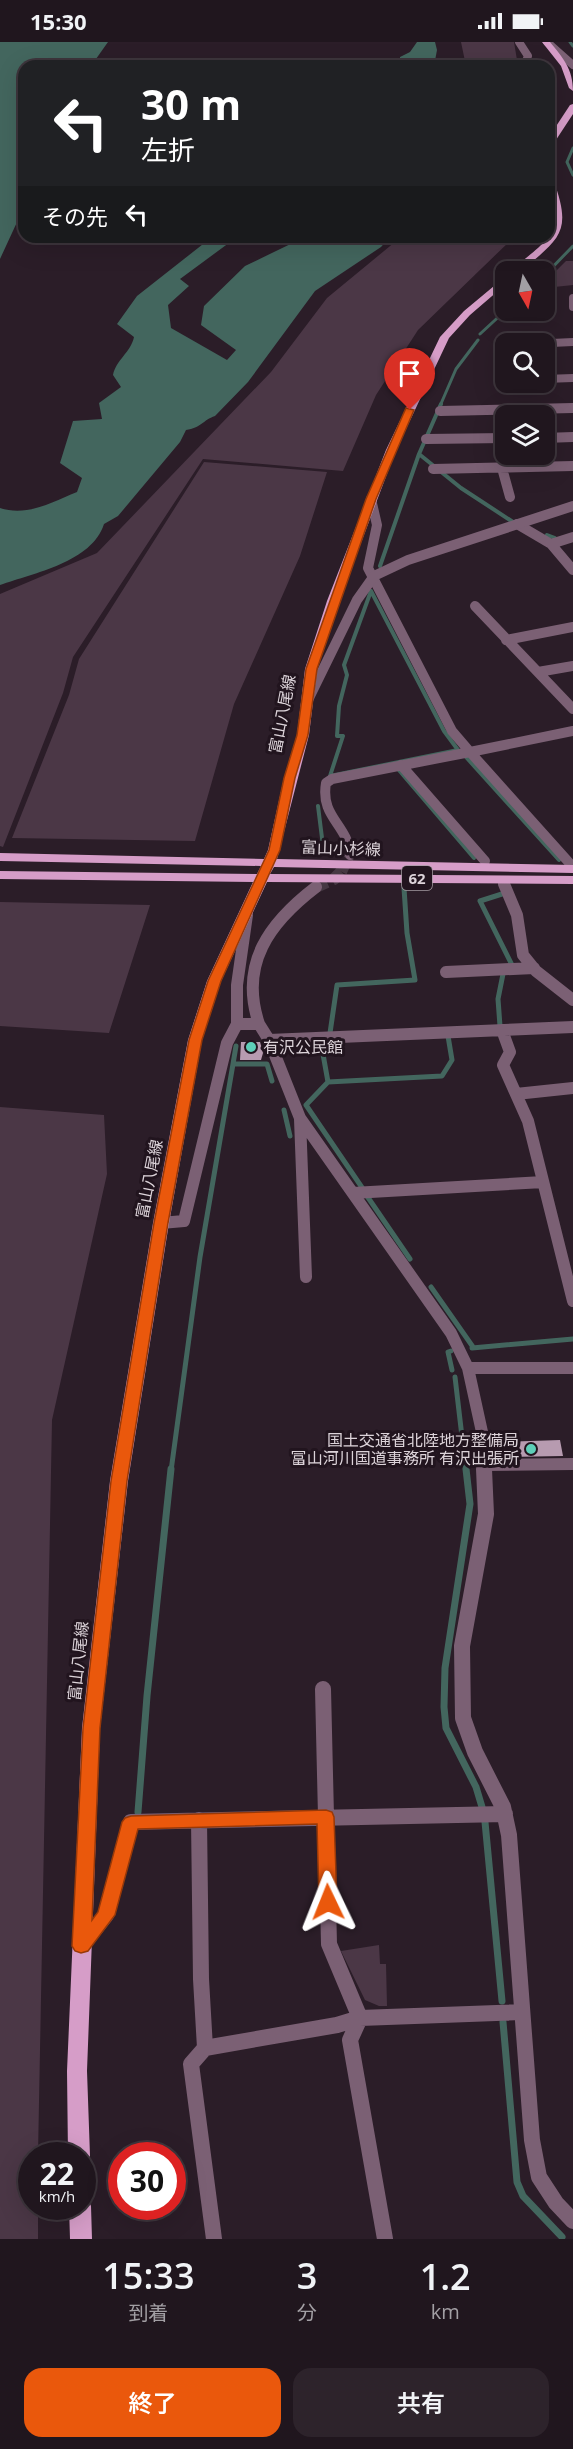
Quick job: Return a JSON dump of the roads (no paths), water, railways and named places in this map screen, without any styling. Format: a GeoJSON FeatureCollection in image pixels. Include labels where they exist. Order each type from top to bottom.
{"type":"FeatureCollection","features":[{"type":"Feature","properties":{"kind":"main road"},"geometry":{"type":"LineString","coordinates":[[546,42],[565,66],[573,88]]}},
{"type":"Feature","properties":{"kind":"main road"},"geometry":{"type":"LineString","coordinates":[[555,135],[573,107]]}},
{"type":"Feature","properties":{"kind":"main road"},"geometry":{"type":"LineString","coordinates":[[555,197],[562,217],[555,235]]}},
{"type":"Feature","properties":{"kind":"main road"},"geometry":{"type":"LineString","coordinates":[[526,261],[546,243]]}},
{"type":"Feature","properties":{"kind":"main road","name":"富山八尾線"},"geometry":{"type":"LineString","coordinates":[[79,2142],[76,2071],[91,1728],[119,1481],[161,1223],[195,1040],[214,981],[274,850],[290,778],[303,735],[311,669],[371,499],[391,450],[445,337],[467,313],[495,289]]}},
{"type":"Feature","properties":{"kind":"main road","name":"富山小杉線"},"geometry":{"type":"LineString","coordinates":[[0,857],[231,862],[265,871],[573,880]]}},
{"type":"Feature","properties":{"kind":"main road","name":"富山小杉線"},"geometry":{"type":"LineString","coordinates":[[0,875],[235,879],[265,871],[573,868]]}},
{"type":"Feature","properties":{"kind":"main road"},"geometry":{"type":"LineString","coordinates":[[80,2220],[81,2239]]}},
{"type":"Feature","properties":{"kind":"street"},"geometry":{"type":"LineString","coordinates":[[519,42],[528,57],[527,60]]}},
{"type":"Feature","properties":{"kind":"street"},"geometry":{"type":"LineString","coordinates":[[546,42],[573,65]]}},
{"type":"Feature","properties":{"kind":"street"},"geometry":{"type":"LineString","coordinates":[[573,298],[573,307]]}},
{"type":"Feature","properties":{"kind":"street"},"geometry":{"type":"LineString","coordinates":[[555,343],[573,342]]}},
{"type":"Feature","properties":{"kind":"street"},"geometry":{"type":"LineString","coordinates":[[555,379],[573,378]]}},
{"type":"Feature","properties":{"kind":"street"},"geometry":{"type":"LineString","coordinates":[[440,411],[573,408]]}},
{"type":"Feature","properties":{"kind":"street"},"geometry":{"type":"LineString","coordinates":[[555,438],[573,437]]}},
{"type":"Feature","properties":{"kind":"street"},"geometry":{"type":"LineString","coordinates":[[426,439],[495,438]]}},
{"type":"Feature","properties":{"kind":"street"},"geometry":{"type":"LineString","coordinates":[[433,469],[573,466]]}},
{"type":"Feature","properties":{"kind":"street"},"geometry":{"type":"LineString","coordinates":[[502,468],[510,497]]}},
{"type":"Feature","properties":{"kind":"street"},"geometry":{"type":"LineString","coordinates":[[371,499],[377,525],[368,568],[452,730],[573,868]]}},
{"type":"Feature","properties":{"kind":"street"},"geometry":{"type":"LineString","coordinates":[[309,698],[357,600],[374,576],[408,560],[573,506]]}},
{"type":"Feature","properties":{"kind":"street"},"geometry":{"type":"LineString","coordinates":[[517,524],[551,544],[573,570]]}},
{"type":"Feature","properties":{"kind":"street"},"geometry":{"type":"LineString","coordinates":[[551,544],[573,537]]}},
{"type":"Feature","properties":{"kind":"street"},"geometry":{"type":"LineString","coordinates":[[474,606],[573,709]]}},
{"type":"Feature","properties":{"kind":"street"},"geometry":{"type":"LineString","coordinates":[[506,640],[573,627]]}},
{"type":"Feature","properties":{"kind":"street"},"geometry":{"type":"LineString","coordinates":[[538,672],[573,666]]}},
{"type":"Feature","properties":{"kind":"street"},"geometry":{"type":"LineString","coordinates":[[350,855],[350,848],[344,835],[324,802],[326,783],[332,779],[573,731]]}},
{"type":"Feature","properties":{"kind":"street"},"geometry":{"type":"LineString","coordinates":[[400,765],[485,861]]}},
{"type":"Feature","properties":{"kind":"street"},"geometry":{"type":"LineString","coordinates":[[504,884],[519,922],[519,944],[527,961],[573,1000]]}},
{"type":"Feature","properties":{"kind":"street"},"geometry":{"type":"LineString","coordinates":[[316,886],[280,921],[261,949],[251,985],[254,1007],[300,1118],[451,1333],[468,1368],[482,1432],[486,1514],[462,1646],[463,1718],[475,1752],[506,1814],[532,2140],[539,2178],[556,2203],[573,2221]]}},
{"type":"Feature","properties":{"kind":"street"},"geometry":{"type":"LineString","coordinates":[[161,1223],[184,1221],[227,1043],[237,1024],[237,985],[248,906]]}},
{"type":"Feature","properties":{"kind":"street"},"geometry":{"type":"LineString","coordinates":[[446,972],[534,968]]}},
{"type":"Feature","properties":{"kind":"street"},"geometry":{"type":"LineString","coordinates":[[237,1024],[260,1024]]}},
{"type":"Feature","properties":{"kind":"street"},"geometry":{"type":"LineString","coordinates":[[269,1040],[573,1028]]}},
{"type":"Feature","properties":{"kind":"street"},"geometry":{"type":"LineString","coordinates":[[502,1030],[510,1053],[503,1065],[528,1120],[573,1301]]}},
{"type":"Feature","properties":{"kind":"street"},"geometry":{"type":"LineString","coordinates":[[516,1094],[573,1088]]}},
{"type":"Feature","properties":{"kind":"street"},"geometry":{"type":"LineString","coordinates":[[300,1118],[306,1277]]}},
{"type":"Feature","properties":{"kind":"street"},"geometry":{"type":"LineString","coordinates":[[353,1193],[543,1182]]}},
{"type":"Feature","properties":{"kind":"street"},"geometry":{"type":"LineString","coordinates":[[468,1368],[573,1368]]}},
{"type":"Feature","properties":{"kind":"street"},"geometry":{"type":"LineString","coordinates":[[484,1464],[573,1464]]}},
{"type":"Feature","properties":{"kind":"street"},"geometry":{"type":"LineString","coordinates":[[323,1689],[329,1944],[360,2018],[350,2040],[385,2239]]}},
{"type":"Feature","properties":{"kind":"street"},"geometry":{"type":"LineString","coordinates":[[81,1946],[106,1915],[131,1822],[506,1814]]}},
{"type":"Feature","properties":{"kind":"street"},"geometry":{"type":"LineString","coordinates":[[199,1820],[201,1979],[205,2048]]}},
{"type":"Feature","properties":{"kind":"street"},"geometry":{"type":"LineString","coordinates":[[214,2239],[191,2064],[205,2048],[337,2025],[360,2018],[521,2012]]}},
{"type":"Feature","properties":{"kind":"waterway"},"geometry":{"type":"LineString","coordinates":[[570,42],[573,46]]}},
{"type":"Feature","properties":{"kind":"waterway"},"geometry":{"type":"LineString","coordinates":[[573,148],[567,162],[573,175]]}},
{"type":"Feature","properties":{"kind":"waterway"},"geometry":{"type":"LineString","coordinates":[[555,265],[573,246]]}},
{"type":"Feature","properties":{"kind":"waterway"},"geometry":{"type":"LineString","coordinates":[[480,334],[495,320]]}},
{"type":"Feature","properties":{"kind":"waterway"},"geometry":{"type":"LineString","coordinates":[[440,406],[456,369],[478,340]]}},
{"type":"Feature","properties":{"kind":"waterway"},"geometry":{"type":"LineString","coordinates":[[419,454],[441,404]]}},
{"type":"Feature","properties":{"kind":"waterway"},"geometry":{"type":"LineString","coordinates":[[380,566],[419,454]]}},
{"type":"Feature","properties":{"kind":"waterway"},"geometry":{"type":"LineString","coordinates":[[419,454],[461,488],[513,522]]}},
{"type":"Feature","properties":{"kind":"waterway"},"geometry":{"type":"LineString","coordinates":[[547,535],[555,538]]}},
{"type":"Feature","properties":{"kind":"waterway"},"geometry":{"type":"LineString","coordinates":[[371,591],[444,731],[458,750],[330,776],[343,736],[337,736],[339,706],[347,675],[344,665],[371,591]]}},
{"type":"Feature","properties":{"kind":"waterway"},"geometry":{"type":"LineString","coordinates":[[466,757],[559,860]]}},
{"type":"Feature","properties":{"kind":"waterway"},"geometry":{"type":"LineString","coordinates":[[398,769],[474,858]]}},
{"type":"Feature","properties":{"kind":"waterway"},"geometry":{"type":"LineString","coordinates":[[318,806],[324,854]]}},
{"type":"Feature","properties":{"kind":"waterway"},"geometry":{"type":"LineString","coordinates":[[330,1033],[337,985],[415,980],[407,933],[404,888]]}},
{"type":"Feature","properties":{"kind":"waterway"},"geometry":{"type":"LineString","coordinates":[[502,894],[480,901],[512,965]]}},
{"type":"Feature","properties":{"kind":"waterway"},"geometry":{"type":"LineString","coordinates":[[500,1026],[498,999],[503,974]]}},
{"type":"Feature","properties":{"kind":"waterway"},"geometry":{"type":"LineString","coordinates":[[328,1082],[442,1076],[452,1060],[448,1036]]}},
{"type":"Feature","properties":{"kind":"waterway"},"geometry":{"type":"LineString","coordinates":[[321,1043],[328,1082]]}},
{"type":"Feature","properties":{"kind":"waterway"},"geometry":{"type":"LineString","coordinates":[[233,1064],[236,1046]]}},
{"type":"Feature","properties":{"kind":"waterway"},"geometry":{"type":"LineString","coordinates":[[171,1471],[200,1257],[233,1064]]}},
{"type":"Feature","properties":{"kind":"waterway"},"geometry":{"type":"LineString","coordinates":[[233,1064],[267,1064],[272,1081]]}},
{"type":"Feature","properties":{"kind":"waterway"},"geometry":{"type":"LineString","coordinates":[[328,1082],[306,1105],[363,1189]]}},
{"type":"Feature","properties":{"kind":"waterway"},"geometry":{"type":"LineString","coordinates":[[284,1110],[290,1136]]}},
{"type":"Feature","properties":{"kind":"waterway"},"geometry":{"type":"LineString","coordinates":[[367,1196],[410,1259]]}},
{"type":"Feature","properties":{"kind":"waterway"},"geometry":{"type":"LineString","coordinates":[[431,1287],[473,1347]]}},
{"type":"Feature","properties":{"kind":"waterway"},"geometry":{"type":"LineString","coordinates":[[472,1348],[573,1339]]}},
{"type":"Feature","properties":{"kind":"waterway"},"geometry":{"type":"LineString","coordinates":[[451,1351],[448,1352],[452,1370]]}},
{"type":"Feature","properties":{"kind":"waterway"},"geometry":{"type":"LineString","coordinates":[[455,1377],[466,1471]]}},
{"type":"Feature","properties":{"kind":"waterway"},"geometry":{"type":"LineString","coordinates":[[138,1812],[147,1696],[171,1469]]}},
{"type":"Feature","properties":{"kind":"waterway"},"geometry":{"type":"LineString","coordinates":[[466,1469],[470,1504],[445,1668],[444,1707],[446,1728],[476,1787],[482,1807]]}},
{"type":"Feature","properties":{"kind":"waterway"},"geometry":{"type":"LineString","coordinates":[[485,1822],[502,2001]]}},
{"type":"Feature","properties":{"kind":"waterway"},"geometry":{"type":"LineString","coordinates":[[503,2022],[517,2182],[523,2196],[562,2237]]}},
{"type":"Feature","properties":{"kind":"tunnel"},"geometry":{"type":"LineString","coordinates":[[343,870],[350,855]]}},
{"type":"Feature","properties":{"kind":"tunnel"},"geometry":{"type":"LineString","coordinates":[[316,887],[334,879],[343,870]]}},
{"type":"Feature","properties":{"kind":"place","name":"有沢公民館"},"geometry":{"type":"Point","coordinates":[251,1047]}},
{"type":"Feature","properties":{"kind":"place","name":"国土交通省北陸地方整備局 富山河川国道事務所 有沢出張所"},"geometry":{"type":"Point","coordinates":[531,1449]}}]}
